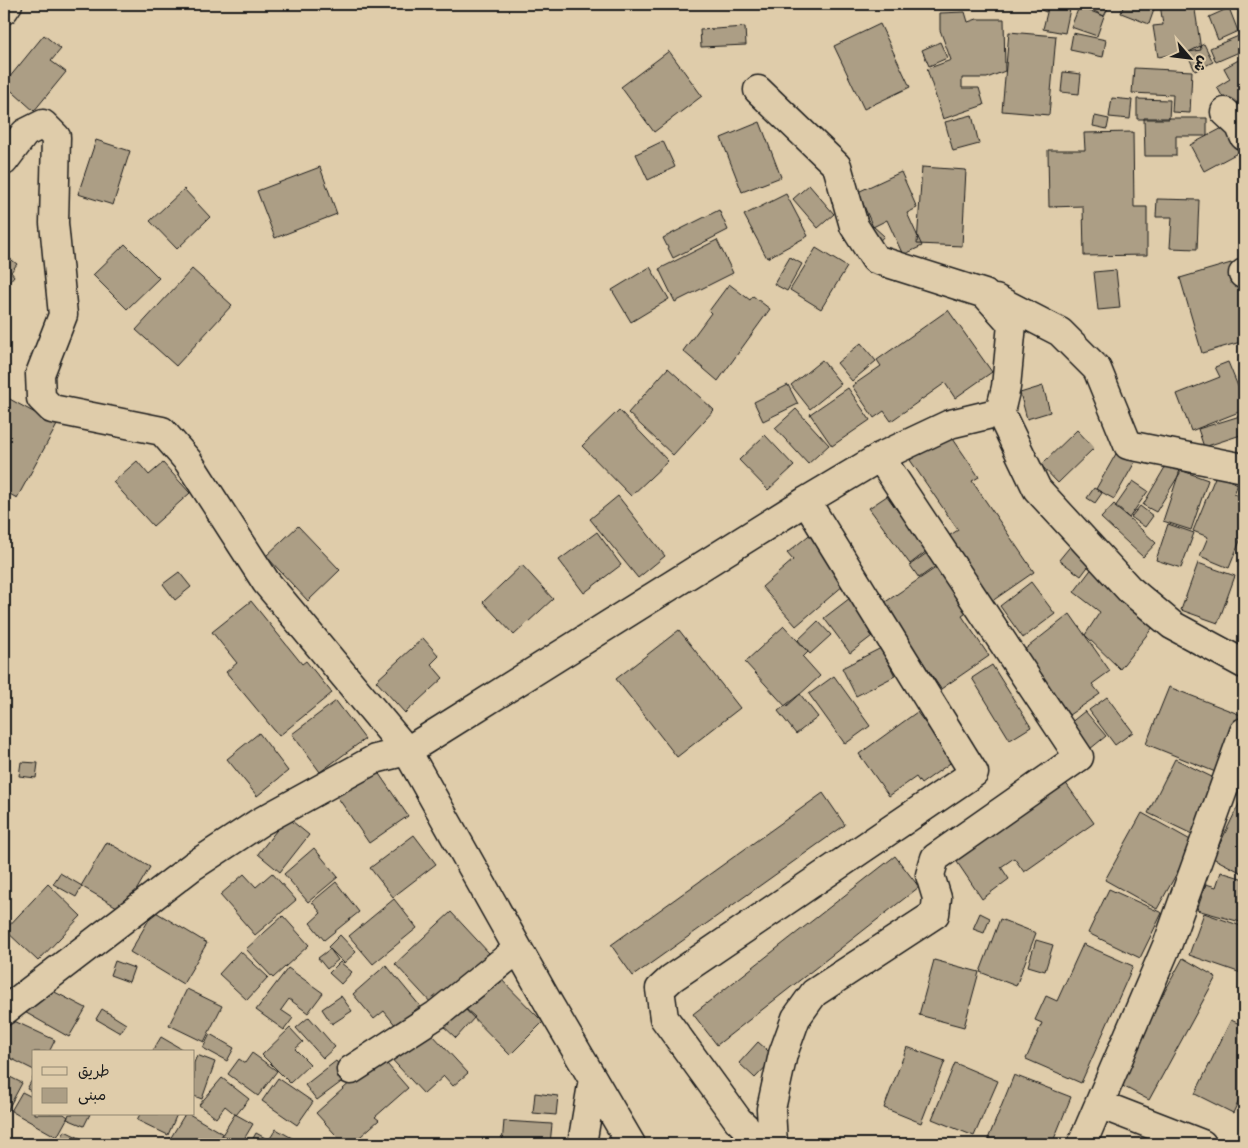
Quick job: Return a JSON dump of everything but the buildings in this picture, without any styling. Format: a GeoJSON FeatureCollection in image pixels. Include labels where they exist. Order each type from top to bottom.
{"type":"FeatureCollection","features":[{"type":"Feature","properties":{"kind":"street"},"geometry":{"type":"LineString","coordinates":[[4,10],[8,4]]}},
{"type":"Feature","properties":{"kind":"street"},"geometry":{"type":"LineString","coordinates":[[758,90],[837,166],[854,226],[875,259],[986,294],[1060,332],[1097,369],[1128,445],[1244,468]]}},
{"type":"Feature","properties":{"kind":"street"},"geometry":{"type":"LineString","coordinates":[[1225,112],[1240,126],[1244,136]]}},
{"type":"Feature","properties":{"kind":"street"},"geometry":{"type":"LineString","coordinates":[[4,161],[25,133],[44,124],[56,137],[54,223],[63,315],[40,374],[41,398],[52,409],[162,431],[188,460],[266,582],[407,751],[518,949],[631,1144]]}},
{"type":"Feature","properties":{"kind":"street"},"geometry":{"type":"LineString","coordinates":[[986,294],[1012,324],[1006,387],[1000,412],[1037,489],[1129,589],[1172,626],[1244,664]]}},
{"type":"Feature","properties":{"kind":"street"},"geometry":{"type":"LineString","coordinates":[[4,1012],[186,872],[260,822],[375,759],[407,751],[806,501],[880,457],[950,424],[1000,412]]}},
{"type":"Feature","properties":{"kind":"street"},"geometry":{"type":"LineString","coordinates":[[774,1144],[771,1109],[783,1054],[796,1018],[814,992],[935,914],[937,898],[930,875],[935,858],[1079,757],[880,457]]}},
{"type":"Feature","properties":{"kind":"street"},"geometry":{"type":"LineString","coordinates":[[762,1144],[738,1120],[664,1018],[660,989],[681,972],[974,773],[806,501]]}},
{"type":"Feature","properties":{"kind":"street"},"geometry":{"type":"LineString","coordinates":[[1082,1144],[1168,943],[1244,732]]}},
{"type":"Feature","properties":{"kind":"street"},"geometry":{"type":"LineString","coordinates":[[351,1070],[436,1015],[518,949]]}},
{"type":"Feature","properties":{"kind":"street"},"geometry":{"type":"LineString","coordinates":[[582,1144],[593,1079]]}},
{"type":"Feature","properties":{"kind":"street"},"geometry":{"type":"LineString","coordinates":[[1100,1104],[1202,1144]]}}]}
